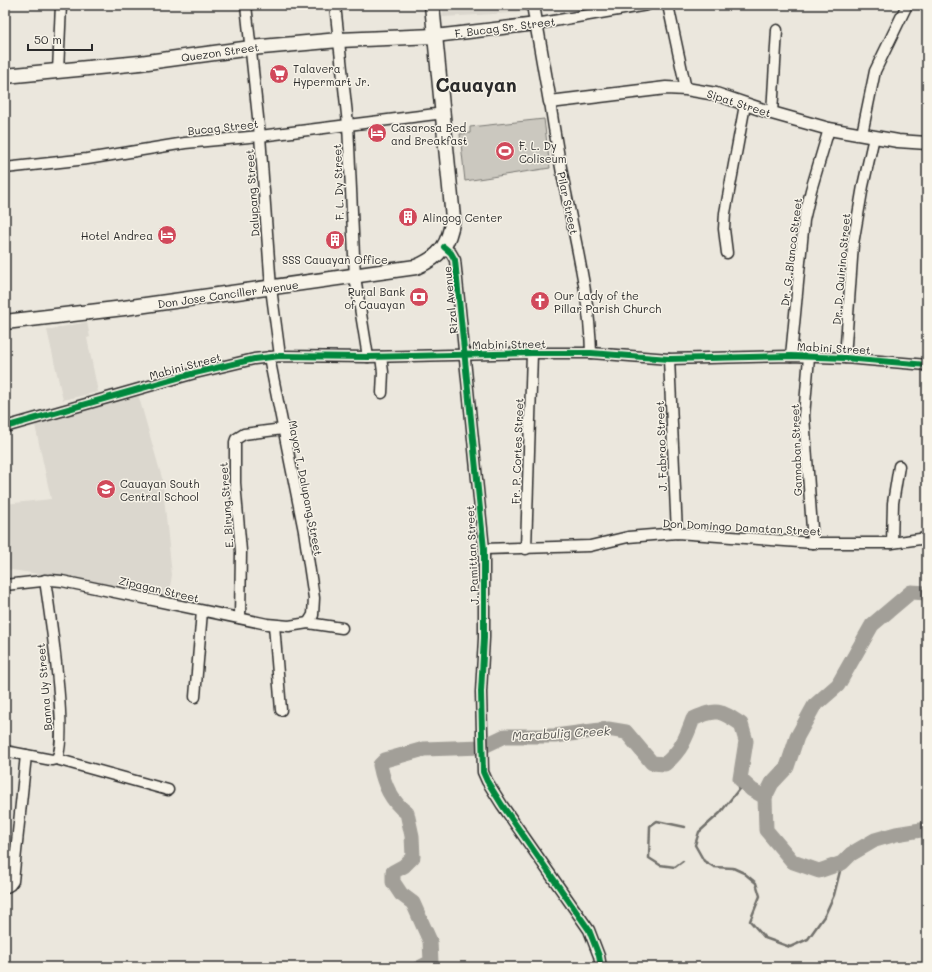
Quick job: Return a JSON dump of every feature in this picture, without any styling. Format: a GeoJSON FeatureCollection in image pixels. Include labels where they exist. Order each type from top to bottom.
{"type":"FeatureCollection","features":[{"type":"Feature","properties":{"kind":"main road"},"geometry":{"type":"LineString","coordinates":[[432,5],[444,113],[452,218],[450,235],[444,247]]}},
{"type":"Feature","properties":{"kind":"main road","name":"Quezon Street"},"geometry":{"type":"LineString","coordinates":[[5,76],[140,63],[250,48],[339,40],[435,36]]}},
{"type":"Feature","properties":{"kind":"main road","name":"Don Jose Canciller Avenue"},"geometry":{"type":"LineString","coordinates":[[5,322],[124,308],[355,277],[416,267],[437,256],[444,247]]}},
{"type":"Feature","properties":{"kind":"street"},"geometry":{"type":"LineString","coordinates":[[58,71],[61,5]]}},
{"type":"Feature","properties":{"kind":"street","name":"Dalupang Street"},"geometry":{"type":"LineString","coordinates":[[246,5],[260,136],[275,356]]}},
{"type":"Feature","properties":{"kind":"street","name":"F. L. Dy Street"},"geometry":{"type":"LineString","coordinates":[[335,5],[348,124],[355,277],[368,357]]}},
{"type":"Feature","properties":{"kind":"street","name":"Pilar Street"},"geometry":{"type":"LineString","coordinates":[[534,5],[558,157],[582,268],[591,333],[591,353]]}},
{"type":"Feature","properties":{"kind":"street","name":"F. Bucag Sr. Street"},"geometry":{"type":"LineString","coordinates":[[435,36],[536,24],[647,5]]}},
{"type":"Feature","properties":{"kind":"street"},"geometry":{"type":"LineString","coordinates":[[668,5],[686,88]]}},
{"type":"Feature","properties":{"kind":"street"},"geometry":{"type":"LineString","coordinates":[[862,134],[877,64],[907,5]]}},
{"type":"Feature","properties":{"kind":"street"},"geometry":{"type":"LineString","coordinates":[[772,113],[777,30]]}},
{"type":"Feature","properties":{"kind":"street","name":"Sipat Street"},"geometry":{"type":"LineString","coordinates":[[550,102],[666,88],[686,88],[716,94],[745,105],[829,129],[874,137],[927,143]]}},
{"type":"Feature","properties":{"kind":"street"},"geometry":{"type":"LineString","coordinates":[[727,253],[724,229],[725,213],[745,105]]}},
{"type":"Feature","properties":{"kind":"street","name":"Bucag Street"},"geometry":{"type":"LineString","coordinates":[[5,168],[87,159],[185,143],[260,136],[444,113]]}},
{"type":"Feature","properties":{"kind":"street","name":"Dr. G. Blanco Street"},"geometry":{"type":"LineString","coordinates":[[792,356],[804,220],[810,190],[829,129]]}},
{"type":"Feature","properties":{"kind":"street","name":"Dr. D. Quirino Street"},"geometry":{"type":"LineString","coordinates":[[845,358],[853,244],[863,186],[874,137]]}},
{"type":"Feature","properties":{"kind":"street","name":"Rizal Avenue"},"geometry":{"type":"LineString","coordinates":[[444,247],[451,253],[455,260],[466,354]]}},
{"type":"Feature","properties":{"kind":"street","name":"Fr. P. Cortes Street"},"geometry":{"type":"LineString","coordinates":[[526,549],[532,353]]}},
{"type":"Feature","properties":{"kind":"street","name":"Mabini Street"},"geometry":{"type":"LineString","coordinates":[[5,427],[195,373],[254,359],[275,356],[381,357],[466,354],[591,353],[670,358],[792,356],[845,358],[927,365]]}},
{"type":"Feature","properties":{"kind":"street","name":"J. Pamittan Street"},"geometry":{"type":"LineString","coordinates":[[466,354],[484,550],[483,772],[487,781],[589,930],[599,956],[601,967]]}},
{"type":"Feature","properties":{"kind":"street","name":"Mayor T. Dalupang Street"},"geometry":{"type":"LineString","coordinates":[[275,356],[283,430],[304,531],[314,598],[313,615],[308,623]]}},
{"type":"Feature","properties":{"kind":"street"},"geometry":{"type":"LineString","coordinates":[[381,357],[383,372],[382,394]]}},
{"type":"Feature","properties":{"kind":"street","name":"Gannaban Street"},"geometry":{"type":"LineString","coordinates":[[809,357],[804,416],[813,543]]}},
{"type":"Feature","properties":{"kind":"street","name":"J. Fabrao Street"},"geometry":{"type":"LineString","coordinates":[[670,358],[677,533]]}},
{"type":"Feature","properties":{"kind":"street","name":"E. Birung Street"},"geometry":{"type":"LineString","coordinates":[[240,618],[241,551],[235,483],[235,442],[236,439],[244,434],[283,430]]}},
{"type":"Feature","properties":{"kind":"street"},"geometry":{"type":"LineString","coordinates":[[892,543],[894,503],[900,466]]}},
{"type":"Feature","properties":{"kind":"street","name":"Don Domingo Damatan Street"},"geometry":{"type":"LineString","coordinates":[[484,550],[590,546],[636,536],[677,533],[813,543],[892,543],[927,538]]}},
{"type":"Feature","properties":{"kind":"street","name":"Zipagan Street"},"geometry":{"type":"LineString","coordinates":[[5,585],[45,580],[73,583],[274,625],[289,626],[308,623],[342,628]]}},
{"type":"Feature","properties":{"kind":"street","name":"Banna Uy Street"},"geometry":{"type":"LineString","coordinates":[[45,580],[61,728],[60,752],[56,759]]}},
{"type":"Feature","properties":{"kind":"street"},"geometry":{"type":"LineString","coordinates":[[195,697],[202,611]]}},
{"type":"Feature","properties":{"kind":"street"},"geometry":{"type":"LineString","coordinates":[[274,625],[281,710]]}},
{"type":"Feature","properties":{"kind":"street"},"geometry":{"type":"LineString","coordinates":[[5,752],[56,759],[168,790]]}},
{"type":"Feature","properties":{"kind":"street"},"geometry":{"type":"LineString","coordinates":[[5,888],[13,881],[26,755]]}},
{"type":"Feature","properties":{"kind":"shaded area"},"geometry":{"type":"Polygon","coordinates":[[[443,5],[525,5],[526,12],[443,17],[443,5]]]}},
{"type":"Feature","properties":{"kind":"shaded area","name":"F. L. Dy Coliseum"},"geometry":{"type":"Polygon","coordinates":[[[544,119],[550,168],[465,181],[460,134],[470,133],[470,127],[544,119]]]}},
{"type":"Feature","properties":{"kind":"shaded area"},"geometry":{"type":"Polygon","coordinates":[[[87,322],[90,337],[87,338],[98,392],[63,400],[47,330],[87,322]]]}},
{"type":"Feature","properties":{"kind":"shaded area","name":"Cauayan South Central School"},"geometry":{"type":"Polygon","coordinates":[[[138,394],[162,478],[172,575],[168,599],[72,579],[5,569],[5,504],[51,499],[35,425],[138,394]]]}},
{"type":"Feature","properties":{"kind":"waterway"},"geometry":{"type":"LineString","coordinates":[[927,593],[911,592],[872,625],[838,685],[814,706],[797,737],[787,767],[772,783],[765,797],[766,830],[793,862],[819,871],[842,863],[851,854],[875,840],[896,834],[927,829]]}},
{"type":"Feature","properties":{"kind":"waterway","name":"Marabulig Creek"},"geometry":{"type":"LineString","coordinates":[[421,967],[431,962],[430,941],[413,903],[401,894],[393,882],[393,872],[404,866],[413,857],[412,836],[407,813],[392,798],[384,779],[380,765],[385,760],[424,749],[482,747],[505,736],[555,736],[608,729],[626,732],[652,763],[665,764],[671,759],[682,744],[693,719],[708,713],[718,712],[723,713],[741,724],[746,741],[740,779],[752,790],[765,797]]}},
{"type":"Feature","properties":{"kind":"waterway","name":"Marabulig Creek"},"geometry":{"type":"LineString","coordinates":[[740,779],[739,789],[720,813],[699,832],[695,845],[704,861],[714,867],[733,868],[744,873],[756,883],[760,896],[750,921],[765,938],[790,947],[808,939],[825,915],[834,895],[842,863]]}},
{"type":"Feature","properties":{"kind":"waterway","name":"Marabulig Creek"},"geometry":{"type":"LineString","coordinates":[[683,861],[675,867],[660,865],[649,858],[650,826],[657,821],[685,827]]}},
{"type":"Feature","properties":{"kind":"cycle path"},"geometry":{"type":"LineString","coordinates":[[444,247],[451,253],[455,260],[484,549],[484,638],[481,692],[483,772],[502,805],[589,930],[599,956],[601,967]]}},
{"type":"Feature","properties":{"kind":"cycle path"},"geometry":{"type":"LineString","coordinates":[[5,427],[195,373],[254,359],[280,356],[368,357],[591,353],[669,359],[791,356],[845,358],[927,365]]}},
{"type":"Feature","properties":{"kind":"place","name":"Talavera Hypermart Jr."},"geometry":{"type":"Point","coordinates":[279,74]}},
{"type":"Feature","properties":{"kind":"place","name":"Casarosa Bed and Breakfast"},"geometry":{"type":"Point","coordinates":[377,133]}},
{"type":"Feature","properties":{"kind":"place","name":"F. L. Dy Coliseum"},"geometry":{"type":"Point","coordinates":[505,151]}},
{"type":"Feature","properties":{"kind":"place","name":"Alingog Center"},"geometry":{"type":"Point","coordinates":[408,217]}},
{"type":"Feature","properties":{"kind":"place","name":"Hotel Andrea"},"geometry":{"type":"Point","coordinates":[167,235]}},
{"type":"Feature","properties":{"kind":"place","name":"SSS Cauayan Office"},"geometry":{"type":"Point","coordinates":[335,240]}},
{"type":"Feature","properties":{"kind":"place","name":"Rural Bank of Cauayan"},"geometry":{"type":"Point","coordinates":[419,297]}},
{"type":"Feature","properties":{"kind":"place","name":"Our Lady of the Pillar Parish Church"},"geometry":{"type":"Point","coordinates":[540,301]}},
{"type":"Feature","properties":{"kind":"place","name":"Cauayan South Central School"},"geometry":{"type":"Point","coordinates":[106,489]}},
{"type":"Feature","properties":{"kind":"district","name":"Cauayan"},"geometry":{"type":"Point","coordinates":[476,84]}}]}
